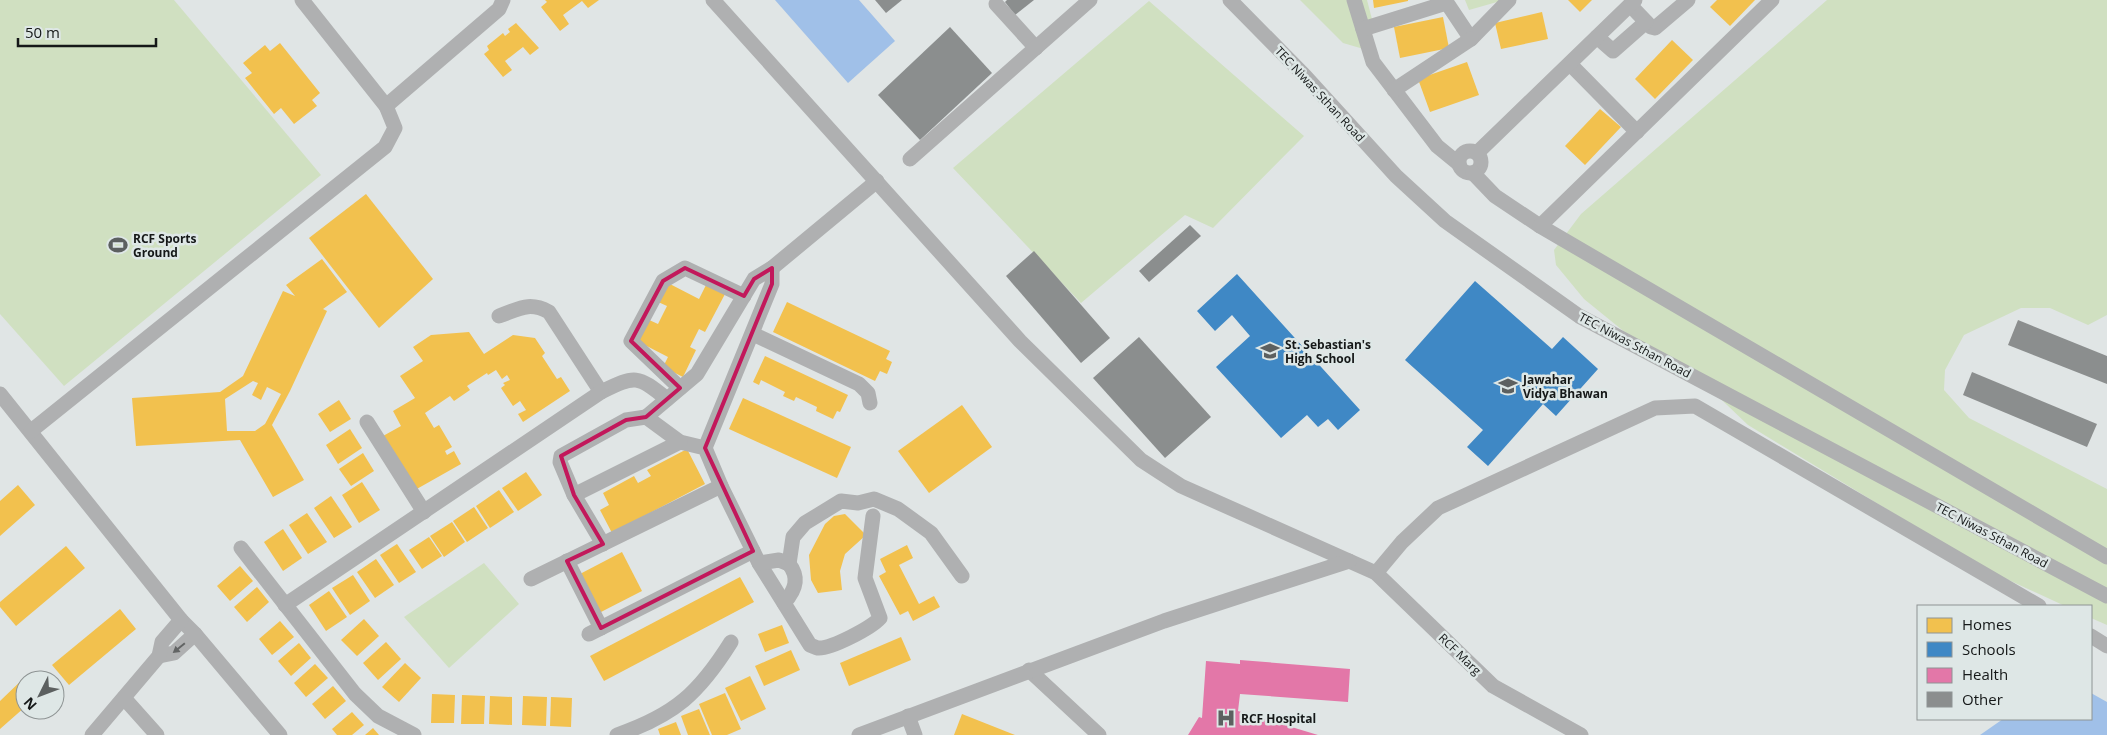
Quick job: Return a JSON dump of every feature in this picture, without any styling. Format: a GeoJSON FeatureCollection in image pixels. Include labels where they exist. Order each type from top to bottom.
{"type":"FeatureCollection","features":[{"type":"Feature","properties":{"kind":"street"},"geometry":{"type":"LineString","coordinates":[[31,431],[385,146],[395,128],[386,106],[302,0]]}},
{"type":"Feature","properties":{"kind":"street"},"geometry":{"type":"LineString","coordinates":[[386,106],[499,9],[504,0]]}},
{"type":"Feature","properties":{"kind":"street","name":"RCF Marg"},"geometry":{"type":"LineString","coordinates":[[714,0],[1020,342],[1141,460],[1181,486],[1376,573],[1493,686],[1581,735]]}},
{"type":"Feature","properties":{"kind":"street"},"geometry":{"type":"LineString","coordinates":[[910,159],[1090,0]]}},
{"type":"Feature","properties":{"kind":"street","name":"TEC Niwas Sthan Road"},"geometry":{"type":"LineString","coordinates":[[1230,0],[1305,76],[1396,176],[1445,221],[1579,316],[2107,596]]}},
{"type":"Feature","properties":{"kind":"street"},"geometry":{"type":"LineString","coordinates":[[1354,0],[1373,62],[1437,146],[1459,164],[1463,170],[1473,173],[1495,196],[1540,226],[2107,557]]}},
{"type":"Feature","properties":{"kind":"street"},"geometry":{"type":"LineString","coordinates":[[1394,90],[1471,39],[1510,0]]}},
{"type":"Feature","properties":{"kind":"street"},"geometry":{"type":"LineString","coordinates":[[1477,153],[1633,3],[1651,27],[1660,26],[1688,0]]}},
{"type":"Feature","properties":{"kind":"street"},"geometry":{"type":"LineString","coordinates":[[1540,226],[1772,0]]}},
{"type":"Feature","properties":{"kind":"street"},"geometry":{"type":"LineString","coordinates":[[1363,29],[1445,2],[1471,39]]}},
{"type":"Feature","properties":{"kind":"street"},"geometry":{"type":"LineString","coordinates":[[996,4],[1036,48]]}},
{"type":"Feature","properties":{"kind":"street"},"geometry":{"type":"LineString","coordinates":[[1598,37],[1613,51],[1646,22]]}},
{"type":"Feature","properties":{"kind":"street"},"geometry":{"type":"LineString","coordinates":[[1570,64],[1637,132]]}},
{"type":"Feature","properties":{"kind":"street"},"geometry":{"type":"LineString","coordinates":[[1459,164],[1463,153],[1470,150],[1477,153],[1482,163],[1479,170],[1473,173]]}},
{"type":"Feature","properties":{"kind":"street"},"geometry":{"type":"LineString","coordinates":[[603,544],[574,495],[560,462],[561,456],[626,420],[646,417],[697,374],[754,279],[772,268],[877,181]]}},
{"type":"Feature","properties":{"kind":"street"},"geometry":{"type":"LineString","coordinates":[[680,388],[632,341],[663,281],[685,268],[744,296]]}},
{"type":"Feature","properties":{"kind":"street"},"geometry":{"type":"LineString","coordinates":[[772,268],[772,284],[705,448],[721,486],[756,557],[810,645],[817,648],[829,646],[874,625],[880,618],[879,610],[865,578],[873,516]]}},
{"type":"Feature","properties":{"kind":"street"},"geometry":{"type":"LineString","coordinates":[[499,316],[528,305],[537,305],[549,312],[602,392]]}},
{"type":"Feature","properties":{"kind":"street"},"geometry":{"type":"LineString","coordinates":[[753,334],[858,384],[868,393],[870,403]]}},
{"type":"Feature","properties":{"kind":"street"},"geometry":{"type":"LineString","coordinates":[[285,605],[602,392],[627,380],[643,380],[667,399]]}},
{"type":"Feature","properties":{"kind":"street"},"geometry":{"type":"LineString","coordinates":[[0,394],[181,620],[280,735]]}},
{"type":"Feature","properties":{"kind":"street"},"geometry":{"type":"LineString","coordinates":[[1376,573],[1402,542],[1438,508],[1655,408],[1695,406],[2037,605]]}},
{"type":"Feature","properties":{"kind":"street"},"geometry":{"type":"LineString","coordinates":[[646,417],[680,442],[705,448]]}},
{"type":"Feature","properties":{"kind":"street"},"geometry":{"type":"LineString","coordinates":[[367,422],[424,512]]}},
{"type":"Feature","properties":{"kind":"street"},"geometry":{"type":"LineString","coordinates":[[574,495],[680,442]]}},
{"type":"Feature","properties":{"kind":"street"},"geometry":{"type":"LineString","coordinates":[[531,579],[721,486]]}},
{"type":"Feature","properties":{"kind":"street"},"geometry":{"type":"LineString","coordinates":[[788,564],[793,537],[805,523],[840,501],[858,503],[874,499],[898,509],[931,533],[962,576]]}},
{"type":"Feature","properties":{"kind":"street"},"geometry":{"type":"LineString","coordinates":[[858,503],[863,511],[873,516],[883,514],[889,506]]}},
{"type":"Feature","properties":{"kind":"street"},"geometry":{"type":"LineString","coordinates":[[241,548],[355,694],[378,716],[414,735]]}},
{"type":"Feature","properties":{"kind":"street"},"geometry":{"type":"LineString","coordinates":[[567,561],[595,631],[756,557],[780,560],[788,564],[795,575],[794,589],[784,603]]}},
{"type":"Feature","properties":{"kind":"street"},"geometry":{"type":"LineString","coordinates":[[859,735],[1164,621],[1349,561]]}},
{"type":"Feature","properties":{"kind":"street"},"geometry":{"type":"LineString","coordinates":[[92,735],[159,656],[162,642],[181,620]]}},
{"type":"Feature","properties":{"kind":"street"},"geometry":{"type":"LineString","coordinates":[[159,656],[174,653],[195,634]]}},
{"type":"Feature","properties":{"kind":"street"},"geometry":{"type":"LineString","coordinates":[[2092,637],[2107,646]]}},
{"type":"Feature","properties":{"kind":"street"},"geometry":{"type":"LineString","coordinates":[[617,735],[638,728],[664,714],[693,694],[714,668],[731,642]]}},
{"type":"Feature","properties":{"kind":"street"},"geometry":{"type":"LineString","coordinates":[[1029,670],[1099,735]]}},
{"type":"Feature","properties":{"kind":"street"},"geometry":{"type":"LineString","coordinates":[[124,698],[157,735]]}},
{"type":"Feature","properties":{"kind":"street"},"geometry":{"type":"LineString","coordinates":[[908,716],[916,735]]}},
{"type":"Feature","properties":{"kind":"highlighted area"},"geometry":{"type":"Polygon","coordinates":[[[685,268],[744,296],[754,279],[772,268],[772,284],[705,448],[753,551],[601,628],[567,561],[603,544],[574,495],[561,456],[626,420],[646,417],[680,388],[631,341],[663,281],[685,268]]]}},
{"type":"Feature","properties":{"kind":"green space","name":"RCF Sports Ground"},"geometry":{"type":"Polygon","coordinates":[[[0,0],[174,0],[321,175],[64,386],[0,314],[0,0]]]}},
{"type":"Feature","properties":{"kind":"green space"},"geometry":{"type":"Polygon","coordinates":[[[1300,0],[1367,0],[1373,23],[1367,50],[1343,43],[1300,0]]]}},
{"type":"Feature","properties":{"kind":"green space"},"geometry":{"type":"Polygon","coordinates":[[[1465,0],[1504,0],[1469,10],[1465,0]]]}},
{"type":"Feature","properties":{"kind":"green space"},"geometry":{"type":"Polygon","coordinates":[[[1827,0],[2107,0],[2107,315],[2088,325],[2050,308],[2021,308],[1964,335],[1945,370],[1944,390],[1969,418],[2107,489],[2107,625],[2092,618],[2092,605],[2063,605],[1987,570],[1748,425],[1705,384],[1653,355],[1584,299],[1556,265],[1554,250],[1581,214],[1827,0]]]}},
{"type":"Feature","properties":{"kind":"green space"},"geometry":{"type":"Polygon","coordinates":[[[1149,1],[1304,136],[1213,228],[1185,215],[1081,303],[953,168],[1149,1]]]}},
{"type":"Feature","properties":{"kind":"green space"},"geometry":{"type":"Polygon","coordinates":[[[484,563],[519,604],[449,668],[404,617],[484,563]]]}},
{"type":"Feature","properties":{"kind":"water"},"geometry":{"type":"Polygon","coordinates":[[[775,0],[859,0],[895,41],[848,83],[775,0]]]}},
{"type":"Feature","properties":{"kind":"water"},"geometry":{"type":"Polygon","coordinates":[[[2092,694],[2107,702],[2107,735],[1980,735],[2002,720],[2092,720],[2092,694]]]}},
{"type":"Feature","properties":{"kind":"building: Homes"},"geometry":{"type":"Polygon","coordinates":[[[545,0],[599,0],[588,8],[582,1],[563,15],[569,24],[560,31],[541,7],[547,2],[545,0]]]}},
{"type":"Feature","properties":{"kind":"building: Homes"},"geometry":{"type":"Polygon","coordinates":[[[1373,0],[1408,0],[1408,1],[1374,8],[1373,0]]]}},
{"type":"Feature","properties":{"kind":"building: Homes"},"geometry":{"type":"Polygon","coordinates":[[[1568,0],[1592,0],[1580,12],[1568,0]]]}},
{"type":"Feature","properties":{"kind":"building: Homes"},"geometry":{"type":"Polygon","coordinates":[[[1717,0],[1755,0],[1730,26],[1710,7],[1717,0]]]}},
{"type":"Feature","properties":{"kind":"building: Homes"},"geometry":{"type":"Polygon","coordinates":[[[1542,12],[1548,39],[1501,49],[1495,23],[1542,12]]]}},
{"type":"Feature","properties":{"kind":"building: Homes"},"geometry":{"type":"Polygon","coordinates":[[[1443,17],[1449,48],[1400,58],[1394,27],[1443,17]]]}},
{"type":"Feature","properties":{"kind":"building: Homes"},"geometry":{"type":"Polygon","coordinates":[[[516,23],[539,48],[530,55],[523,47],[505,61],[512,70],[503,77],[484,54],[489,50],[487,46],[503,33],[505,36],[510,32],[508,29],[516,23]]]}},
{"type":"Feature","properties":{"kind":"building: Homes"},"geometry":{"type":"Polygon","coordinates":[[[1672,40],[1693,60],[1655,99],[1635,79],[1672,40]]]}},
{"type":"Feature","properties":{"kind":"building: Homes"},"geometry":{"type":"Polygon","coordinates":[[[280,43],[320,93],[312,100],[317,106],[294,124],[281,108],[274,114],[245,78],[252,73],[243,63],[265,45],[270,51],[280,43]]]}},
{"type":"Feature","properties":{"kind":"building: Homes"},"geometry":{"type":"Polygon","coordinates":[[[1467,62],[1479,95],[1430,112],[1418,79],[1467,62]]]}},
{"type":"Feature","properties":{"kind":"building: Homes"},"geometry":{"type":"Polygon","coordinates":[[[1600,109],[1621,127],[1585,165],[1565,146],[1600,109]]]}},
{"type":"Feature","properties":{"kind":"building: Homes"},"geometry":{"type":"Polygon","coordinates":[[[366,194],[433,279],[379,328],[309,238],[366,194]]]}},
{"type":"Feature","properties":{"kind":"building: Homes"},"geometry":{"type":"Polygon","coordinates":[[[322,259],[347,292],[323,309],[327,311],[272,425],[304,480],[273,497],[240,440],[136,446],[132,398],[220,392],[243,376],[283,291],[295,296],[286,285],[322,259]],[[253,381],[225,399],[227,431],[255,431],[265,424],[281,394],[267,387],[261,400],[252,395],[258,383],[253,381]]]}},
{"type":"Feature","properties":{"kind":"building: Homes"},"geometry":{"type":"Polygon","coordinates":[[[666,282],[699,299],[706,285],[725,294],[705,332],[699,329],[690,347],[696,350],[683,377],[663,367],[668,357],[637,341],[647,319],[658,324],[667,306],[656,301],[666,282]]]}},
{"type":"Feature","properties":{"kind":"building: Homes"},"geometry":{"type":"Polygon","coordinates":[[[787,302],[890,351],[886,359],[892,362],[887,374],[880,371],[875,381],[773,332],[787,302]]]}},
{"type":"Feature","properties":{"kind":"building: Homes"},"geometry":{"type":"Polygon","coordinates":[[[469,332],[484,354],[513,335],[535,338],[545,353],[542,356],[557,379],[561,377],[570,391],[523,422],[518,414],[526,410],[520,401],[513,406],[501,388],[505,385],[503,383],[510,380],[507,375],[502,379],[496,370],[488,375],[487,373],[467,386],[470,390],[454,401],[450,396],[425,413],[434,428],[439,425],[452,447],[445,451],[447,455],[454,451],[461,464],[415,490],[383,436],[401,426],[393,411],[415,398],[400,376],[423,361],[413,347],[431,335],[469,332]]]}},
{"type":"Feature","properties":{"kind":"building: Homes"},"geometry":{"type":"Polygon","coordinates":[[[765,356],[848,395],[840,412],[837,411],[833,419],[816,411],[817,407],[796,397],[794,401],[783,396],[785,392],[761,380],[759,385],[753,382],[765,356]]]}},
{"type":"Feature","properties":{"kind":"building: Homes"},"geometry":{"type":"Polygon","coordinates":[[[743,398],[851,447],[837,478],[729,429],[743,398]]]}},
{"type":"Feature","properties":{"kind":"building: Homes"},"geometry":{"type":"Polygon","coordinates":[[[339,400],[351,419],[330,432],[318,414],[339,400]]]}},
{"type":"Feature","properties":{"kind":"building: Homes"},"geometry":{"type":"Polygon","coordinates":[[[962,405],[992,447],[929,493],[898,451],[962,405]]]}},
{"type":"Feature","properties":{"kind":"building: Homes"},"geometry":{"type":"Polygon","coordinates":[[[350,429],[362,448],[338,464],[326,445],[350,429]]]}},
{"type":"Feature","properties":{"kind":"building: Homes"},"geometry":{"type":"Polygon","coordinates":[[[687,449],[705,484],[612,533],[600,510],[609,505],[603,493],[634,476],[638,483],[651,476],[647,470],[687,449]]]}},
{"type":"Feature","properties":{"kind":"building: Homes"},"geometry":{"type":"Polygon","coordinates":[[[363,453],[374,471],[351,486],[339,469],[363,453]]]}},
{"type":"Feature","properties":{"kind":"building: Homes"},"geometry":{"type":"Polygon","coordinates":[[[526,472],[542,495],[518,511],[502,488],[526,472]]]}},
{"type":"Feature","properties":{"kind":"building: Homes"},"geometry":{"type":"Polygon","coordinates":[[[362,482],[380,510],[359,523],[342,495],[362,482]]]}},
{"type":"Feature","properties":{"kind":"building: Homes"},"geometry":{"type":"Polygon","coordinates":[[[18,485],[35,505],[0,536],[0,501],[18,485]]]}},
{"type":"Feature","properties":{"kind":"building: Homes"},"geometry":{"type":"Polygon","coordinates":[[[499,490],[514,512],[490,528],[476,506],[499,490]]]}},
{"type":"Feature","properties":{"kind":"building: Homes"},"geometry":{"type":"Polygon","coordinates":[[[331,496],[352,527],[334,538],[314,508],[331,496]]]}},
{"type":"Feature","properties":{"kind":"building: Homes"},"geometry":{"type":"Polygon","coordinates":[[[474,507],[488,528],[467,542],[453,521],[474,507]]]}},
{"type":"Feature","properties":{"kind":"building: Homes"},"geometry":{"type":"Polygon","coordinates":[[[307,513],[327,542],[308,554],[289,525],[307,513]]]}},
{"type":"Feature","properties":{"kind":"building: Homes"},"geometry":{"type":"Polygon","coordinates":[[[845,514],[866,535],[845,554],[840,571],[842,590],[818,593],[811,580],[809,555],[825,524],[834,516],[845,514]]]}},
{"type":"Feature","properties":{"kind":"building: Homes"},"geometry":{"type":"Polygon","coordinates":[[[452,522],[465,542],[444,557],[430,536],[452,522]]]}},
{"type":"Feature","properties":{"kind":"building: Homes"},"geometry":{"type":"Polygon","coordinates":[[[283,529],[302,558],[283,571],[264,542],[283,529]]]}},
{"type":"Feature","properties":{"kind":"building: Homes"},"geometry":{"type":"Polygon","coordinates":[[[429,537],[442,556],[422,569],[409,550],[429,537]]]}},
{"type":"Feature","properties":{"kind":"building: Homes"},"geometry":{"type":"Polygon","coordinates":[[[397,544],[416,572],[399,583],[380,555],[397,544]]]}},
{"type":"Feature","properties":{"kind":"building: Homes"},"geometry":{"type":"Polygon","coordinates":[[[907,545],[913,558],[899,565],[919,604],[934,596],[940,607],[913,621],[908,611],[900,615],[879,576],[886,572],[880,559],[907,545]]]}},
{"type":"Feature","properties":{"kind":"building: Homes"},"geometry":{"type":"Polygon","coordinates":[[[66,546],[85,568],[16,626],[0,607],[0,602],[66,546]]]}},
{"type":"Feature","properties":{"kind":"building: Homes"},"geometry":{"type":"Polygon","coordinates":[[[622,552],[642,591],[599,613],[578,575],[622,552]]]}},
{"type":"Feature","properties":{"kind":"building: Homes"},"geometry":{"type":"Polygon","coordinates":[[[376,559],[394,585],[375,598],[357,572],[376,559]]]}},
{"type":"Feature","properties":{"kind":"building: Homes"},"geometry":{"type":"Polygon","coordinates":[[[240,566],[253,581],[230,601],[217,586],[240,566]]]}},
{"type":"Feature","properties":{"kind":"building: Homes"},"geometry":{"type":"Polygon","coordinates":[[[353,575],[370,601],[350,615],[332,588],[353,575]]]}},
{"type":"Feature","properties":{"kind":"building: Homes"},"geometry":{"type":"Polygon","coordinates":[[[740,577],[754,602],[604,681],[590,656],[740,577]]]}},
{"type":"Feature","properties":{"kind":"building: Homes"},"geometry":{"type":"Polygon","coordinates":[[[257,587],[269,602],[247,622],[234,607],[257,587]]]}},
{"type":"Feature","properties":{"kind":"building: Homes"},"geometry":{"type":"Polygon","coordinates":[[[329,591],[347,617],[326,631],[309,605],[329,591]]]}},
{"type":"Feature","properties":{"kind":"building: Homes"},"geometry":{"type":"Polygon","coordinates":[[[120,609],[136,629],[69,685],[65,680],[65,670],[56,670],[52,665],[120,609]]]}},
{"type":"Feature","properties":{"kind":"building: Homes"},"geometry":{"type":"Polygon","coordinates":[[[364,619],[379,636],[357,656],[341,640],[364,619]]]}},
{"type":"Feature","properties":{"kind":"building: Homes"},"geometry":{"type":"Polygon","coordinates":[[[280,621],[294,637],[272,655],[259,639],[280,621]]]}},
{"type":"Feature","properties":{"kind":"building: Homes"},"geometry":{"type":"Polygon","coordinates":[[[782,625],[789,643],[765,652],[758,634],[782,625]]]}},
{"type":"Feature","properties":{"kind":"building: Homes"},"geometry":{"type":"Polygon","coordinates":[[[901,637],[911,660],[849,686],[840,663],[901,637]]]}},
{"type":"Feature","properties":{"kind":"building: Homes"},"geometry":{"type":"Polygon","coordinates":[[[386,642],[401,659],[378,680],[363,663],[386,642]]]}},
{"type":"Feature","properties":{"kind":"building: Homes"},"geometry":{"type":"Polygon","coordinates":[[[299,643],[311,658],[291,676],[278,661],[299,643]]]}},
{"type":"Feature","properties":{"kind":"building: Homes"},"geometry":{"type":"Polygon","coordinates":[[[791,650],[800,670],[764,686],[755,666],[791,650]]]}},
{"type":"Feature","properties":{"kind":"building: Homes"},"geometry":{"type":"Polygon","coordinates":[[[405,663],[421,678],[399,702],[382,687],[405,663]]]}},
{"type":"Feature","properties":{"kind":"building: Homes"},"geometry":{"type":"Polygon","coordinates":[[[315,664],[328,678],[306,697],[294,683],[315,664]]]}},
{"type":"Feature","properties":{"kind":"building: Homes"},"geometry":{"type":"Polygon","coordinates":[[[750,676],[766,709],[741,721],[725,688],[750,676]]]}},
{"type":"Feature","properties":{"kind":"building: Homes"},"geometry":{"type":"Polygon","coordinates":[[[333,686],[346,701],[325,719],[312,704],[333,686]]]}},
{"type":"Feature","properties":{"kind":"building: Homes"},"geometry":{"type":"Polygon","coordinates":[[[15,687],[15,716],[0,729],[0,701],[15,687]]]}},
{"type":"Feature","properties":{"kind":"building: Homes"},"geometry":{"type":"Polygon","coordinates":[[[725,693],[741,729],[727,735],[712,735],[699,704],[725,693]]]}},
{"type":"Feature","properties":{"kind":"building: Homes"},"geometry":{"type":"Polygon","coordinates":[[[432,694],[455,695],[454,723],[431,723],[432,694]]]}},
{"type":"Feature","properties":{"kind":"building: Homes"},"geometry":{"type":"Polygon","coordinates":[[[462,695],[485,696],[484,724],[461,724],[462,695]]]}},
{"type":"Feature","properties":{"kind":"building: Homes"},"geometry":{"type":"Polygon","coordinates":[[[490,696],[512,697],[512,725],[489,724],[490,696]]]}},
{"type":"Feature","properties":{"kind":"building: Homes"},"geometry":{"type":"Polygon","coordinates":[[[523,696],[547,697],[546,726],[522,725],[523,696]]]}},
{"type":"Feature","properties":{"kind":"building: Homes"},"geometry":{"type":"Polygon","coordinates":[[[551,697],[572,698],[571,727],[550,726],[551,697]]]}},
{"type":"Feature","properties":{"kind":"building: Homes"},"geometry":{"type":"Polygon","coordinates":[[[699,709],[710,735],[688,735],[681,716],[699,709]]]}},
{"type":"Feature","properties":{"kind":"building: Homes"},"geometry":{"type":"Polygon","coordinates":[[[352,712],[364,725],[352,735],[337,735],[332,729],[352,712]]]}},
{"type":"Feature","properties":{"kind":"building: Homes"},"geometry":{"type":"Polygon","coordinates":[[[962,714],[1015,735],[954,735],[962,714]]]}},
{"type":"Feature","properties":{"kind":"building: Homes"},"geometry":{"type":"Polygon","coordinates":[[[676,722],[681,735],[660,735],[658,729],[676,722]]]}},
{"type":"Feature","properties":{"kind":"building: Homes"},"geometry":{"type":"Polygon","coordinates":[[[373,728],[379,735],[365,735],[373,728]]]}},
{"type":"Feature","properties":{"kind":"building: Schools","name":"St. Sebastian's High School"},"geometry":{"type":"Polygon","coordinates":[[[1237,274],[1360,410],[1338,430],[1328,419],[1318,427],[1307,415],[1281,438],[1216,367],[1250,336],[1232,315],[1215,331],[1197,311],[1237,274]]]}},
{"type":"Feature","properties":{"kind":"building: Schools","name":"Jawahar Vidya Bhawan"},"geometry":{"type":"Polygon","coordinates":[[[1475,281],[1552,349],[1563,337],[1598,369],[1556,416],[1543,404],[1488,466],[1467,447],[1483,430],[1405,360],[1475,281]]]}},
{"type":"Feature","properties":{"kind":"building: Health"},"geometry":{"type":"Polygon","coordinates":[[[1240,660],[1350,669],[1348,702],[1240,694],[1238,711],[1318,735],[1188,735],[1199,717],[1202,718],[1206,661],[1240,664],[1240,660]]]}},
{"type":"Feature","properties":{"kind":"building: Other"},"geometry":{"type":"Polygon","coordinates":[[[875,0],[902,0],[886,13],[875,0]]]}},
{"type":"Feature","properties":{"kind":"building: Other"},"geometry":{"type":"Polygon","coordinates":[[[1007,0],[1034,0],[1015,15],[1005,2],[1007,0]]]}},
{"type":"Feature","properties":{"kind":"building: Other"},"geometry":{"type":"Polygon","coordinates":[[[950,27],[992,73],[920,140],[878,95],[950,27]]]}},
{"type":"Feature","properties":{"kind":"building: Other"},"geometry":{"type":"Polygon","coordinates":[[[1190,225],[1201,236],[1149,282],[1139,271],[1190,225]]]}},
{"type":"Feature","properties":{"kind":"building: Other"},"geometry":{"type":"Polygon","coordinates":[[[1034,251],[1110,338],[1081,363],[1006,276],[1034,251]]]}},
{"type":"Feature","properties":{"kind":"building: Other"},"geometry":{"type":"Polygon","coordinates":[[[2018,320],[2107,356],[2107,384],[2008,345],[2018,320]]]}},
{"type":"Feature","properties":{"kind":"building: Other"},"geometry":{"type":"Polygon","coordinates":[[[1139,337],[1211,417],[1165,458],[1093,378],[1139,337]]]}},
{"type":"Feature","properties":{"kind":"building: Other"},"geometry":{"type":"Polygon","coordinates":[[[1972,372],[2097,424],[2087,447],[1963,395],[1972,372]]]}},
{"type":"Feature","properties":{"kind":"place","name":"RCF Sports Ground"},"geometry":{"type":"Point","coordinates":[118,245]}},
{"type":"Feature","properties":{"kind":"place","name":"St. Sebastian's High School"},"geometry":{"type":"Point","coordinates":[1270,351]}},
{"type":"Feature","properties":{"kind":"place","name":"Jawahar Vidya Bhawan"},"geometry":{"type":"Point","coordinates":[1508,386]}},
{"type":"Feature","properties":{"kind":"place","name":"RCF Hospital"},"geometry":{"type":"Point","coordinates":[1226,718]}}]}
